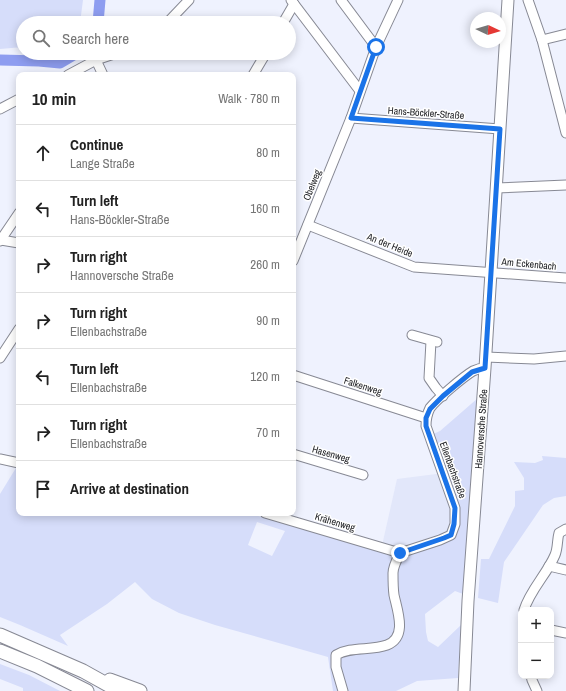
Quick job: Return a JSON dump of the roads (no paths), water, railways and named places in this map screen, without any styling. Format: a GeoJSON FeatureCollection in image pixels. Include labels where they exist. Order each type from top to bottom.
{"type":"FeatureCollection","features":[{"type":"Feature","properties":{"kind":"highway"},"geometry":{"type":"LineString","coordinates":[[0,635],[83,671],[140,691]]}},
{"type":"Feature","properties":{"kind":"highway"},"geometry":{"type":"LineString","coordinates":[[0,651],[37,666],[87,691]]}},
{"type":"Feature","properties":{"kind":"highway"},"geometry":{"type":"LineString","coordinates":[[83,671],[119,691]]}},
{"type":"Feature","properties":{"kind":"main road","name":"Hannoversche Straße"},"geometry":{"type":"LineString","coordinates":[[464,691],[468,601],[508,0]]}},
{"type":"Feature","properties":{"kind":"street"},"geometry":{"type":"LineString","coordinates":[[174,16],[189,0]]}},
{"type":"Feature","properties":{"kind":"street"},"geometry":{"type":"LineString","coordinates":[[341,0],[376,47]]}},
{"type":"Feature","properties":{"kind":"street","name":"Obelweg"},"geometry":{"type":"LineString","coordinates":[[296,251],[351,118],[376,47],[398,0]]}},
{"type":"Feature","properties":{"kind":"street"},"geometry":{"type":"LineString","coordinates":[[528,0],[542,40],[566,133]]}},
{"type":"Feature","properties":{"kind":"street"},"geometry":{"type":"LineString","coordinates":[[286,16],[292,2],[360,92]]}},
{"type":"Feature","properties":{"kind":"street"},"geometry":{"type":"LineString","coordinates":[[542,40],[566,34]]}},
{"type":"Feature","properties":{"kind":"street"},"geometry":{"type":"LineString","coordinates":[[75,72],[96,60],[102,72]]}},
{"type":"Feature","properties":{"kind":"street"},"geometry":{"type":"LineString","coordinates":[[255,72],[262,60]]}},
{"type":"Feature","properties":{"kind":"street"},"geometry":{"type":"LineString","coordinates":[[0,109],[16,101]]}},
{"type":"Feature","properties":{"kind":"street","name":"Hans-Böckler-Straße"},"geometry":{"type":"LineString","coordinates":[[351,118],[500,129]]}},
{"type":"Feature","properties":{"kind":"street"},"geometry":{"type":"LineString","coordinates":[[496,188],[566,185]]}},
{"type":"Feature","properties":{"kind":"street"},"geometry":{"type":"LineString","coordinates":[[16,217],[0,240],[16,243]]}},
{"type":"Feature","properties":{"kind":"street","name":"An der Heide"},"geometry":{"type":"LineString","coordinates":[[308,224],[414,267],[491,272]]}},
{"type":"Feature","properties":{"kind":"street","name":"Am Eckenbach"},"geometry":{"type":"LineString","coordinates":[[491,272],[566,278]]}},
{"type":"Feature","properties":{"kind":"street"},"geometry":{"type":"LineString","coordinates":[[0,358],[16,334]]}},
{"type":"Feature","properties":{"kind":"street"},"geometry":{"type":"LineString","coordinates":[[412,335],[434,342],[429,378],[443,396]]}},
{"type":"Feature","properties":{"kind":"street"},"geometry":{"type":"LineString","coordinates":[[426,418],[430,409],[443,396],[485,363],[566,356]]}},
{"type":"Feature","properties":{"kind":"street","name":"Falkenweg"},"geometry":{"type":"LineString","coordinates":[[296,376],[426,418]]}},
{"type":"Feature","properties":{"kind":"street","name":"Ellenbachstraße"},"geometry":{"type":"LineString","coordinates":[[400,553],[451,535],[454,524],[455,508],[426,426],[426,418]]}},
{"type":"Feature","properties":{"kind":"street","name":"Hasenweg"},"geometry":{"type":"LineString","coordinates":[[296,455],[363,474]]}},
{"type":"Feature","properties":{"kind":"street"},"geometry":{"type":"LineString","coordinates":[[0,459],[16,461]]}},
{"type":"Feature","properties":{"kind":"street","name":"Krähenweg"},"geometry":{"type":"LineString","coordinates":[[275,516],[400,553]]}},
{"type":"Feature","properties":{"kind":"street"},"geometry":{"type":"LineString","coordinates":[[525,607],[527,601],[555,554],[559,533],[566,529]]}},
{"type":"Feature","properties":{"kind":"street"},"geometry":{"type":"LineString","coordinates":[[343,691],[336,666],[336,655],[348,651],[387,645],[395,639],[399,632],[400,623],[394,594],[393,572],[400,553]]}},
{"type":"Feature","properties":{"kind":"street"},"geometry":{"type":"LineString","coordinates":[[549,566],[566,570]]}},
{"type":"Feature","properties":{"kind":"street"},"geometry":{"type":"LineString","coordinates":[[554,631],[566,633]]}},
{"type":"Feature","properties":{"kind":"street"},"geometry":{"type":"LineString","coordinates":[[532,679],[536,691]]}},
{"type":"Feature","properties":{"kind":"waterway"},"geometry":{"type":"LineString","coordinates":[[99,16],[100,0]]}},
{"type":"Feature","properties":{"kind":"waterway"},"geometry":{"type":"LineString","coordinates":[[0,60],[60,63],[65,60]]}}]}
